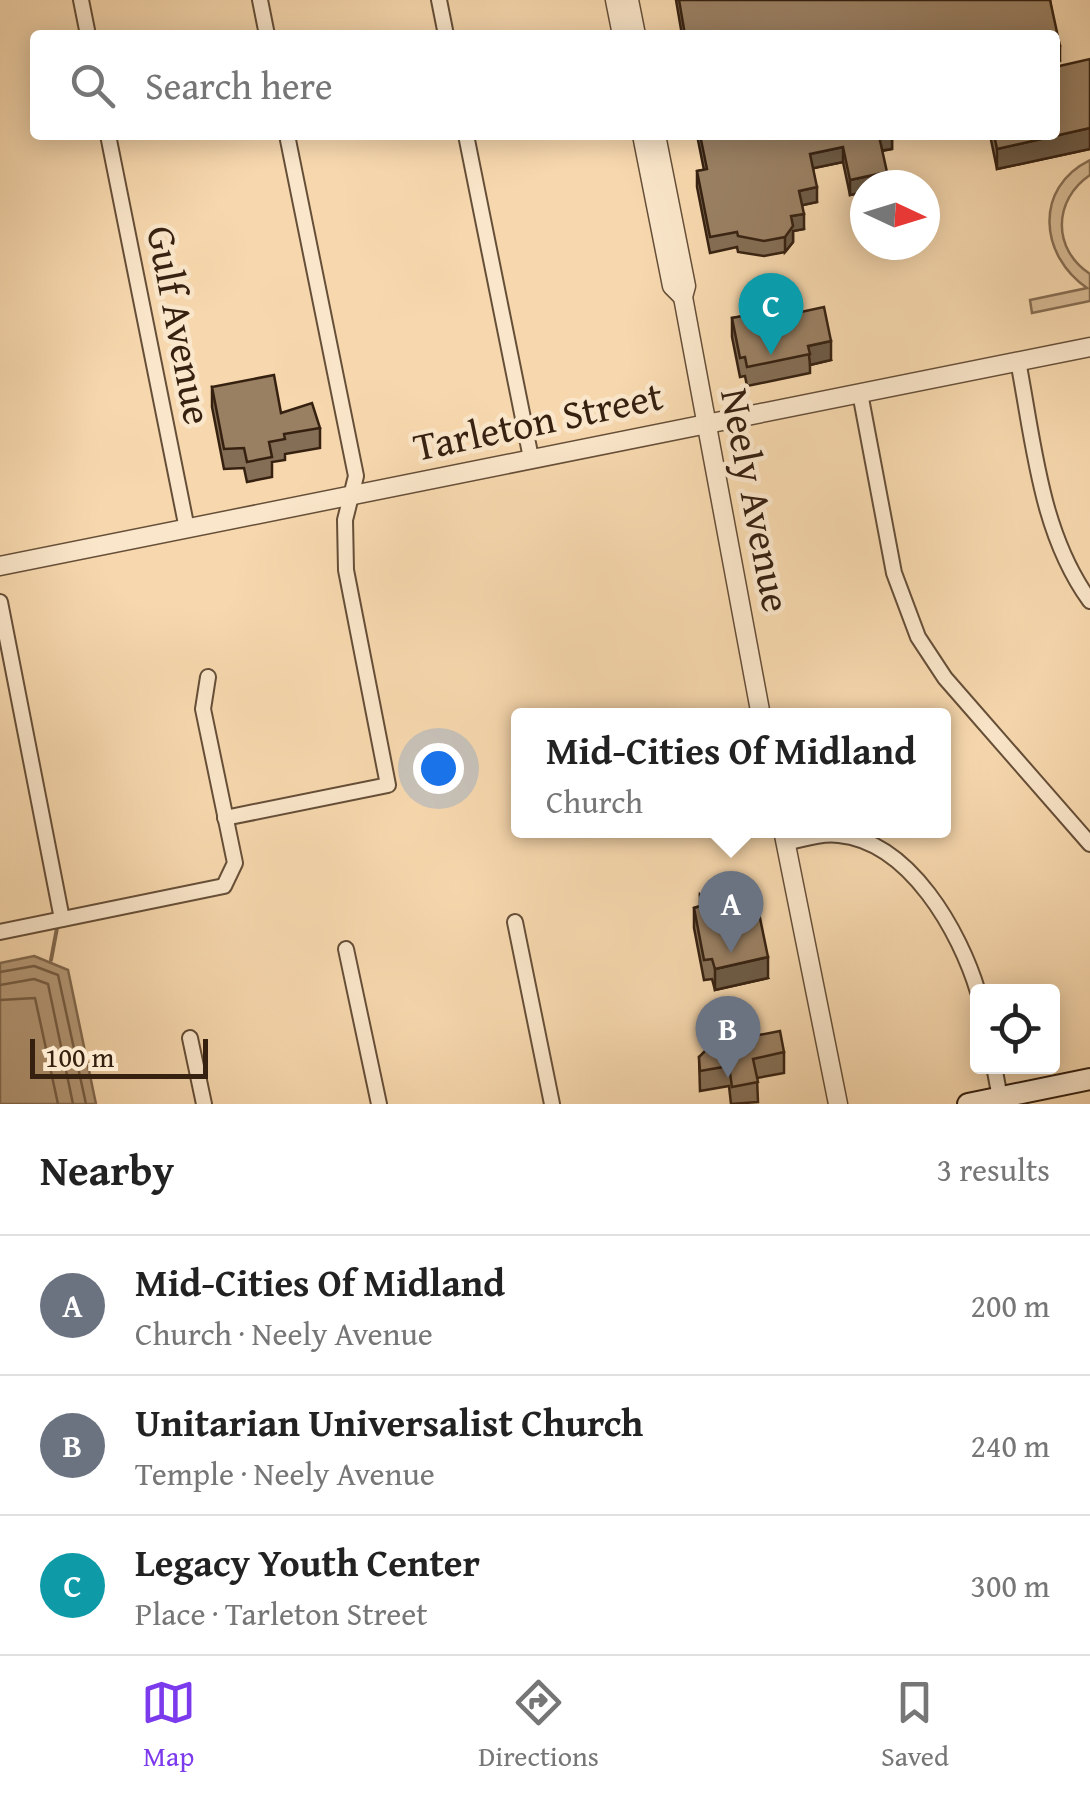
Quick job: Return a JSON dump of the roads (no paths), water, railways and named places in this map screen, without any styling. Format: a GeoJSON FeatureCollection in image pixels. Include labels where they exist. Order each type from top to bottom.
{"type":"FeatureCollection","features":[{"type":"Feature","properties":{"kind":"main road"},"geometry":{"type":"LineString","coordinates":[[968,1104],[1090,1079]]}},
{"type":"Feature","properties":{"kind":"street"},"geometry":{"type":"LineString","coordinates":[[82,0],[87,30]]}},
{"type":"Feature","properties":{"kind":"street"},"geometry":{"type":"LineString","coordinates":[[260,0],[266,30]]}},
{"type":"Feature","properties":{"kind":"street"},"geometry":{"type":"LineString","coordinates":[[439,0],[445,30]]}},
{"type":"Feature","properties":{"kind":"street"},"geometry":{"type":"LineString","coordinates":[[615,0],[621,30]]}},
{"type":"Feature","properties":{"kind":"street"},"geometry":{"type":"LineString","coordinates":[[629,0],[635,30]]}},
{"type":"Feature","properties":{"kind":"street","name":"Gulf Avenue"},"geometry":{"type":"LineString","coordinates":[[109,140],[187,528]]}},
{"type":"Feature","properties":{"kind":"street"},"geometry":{"type":"LineString","coordinates":[[225,818],[388,784],[346,570],[344,520],[356,476],[288,140]]}},
{"type":"Feature","properties":{"kind":"street"},"geometry":{"type":"LineString","coordinates":[[467,140],[532,458]]}},
{"type":"Feature","properties":{"kind":"street","name":"Neely Avenue"},"geometry":{"type":"LineString","coordinates":[[643,140],[672,286],[683,297]]}},
{"type":"Feature","properties":{"kind":"street","name":"Neely Avenue"},"geometry":{"type":"LineString","coordinates":[[657,140],[686,286],[683,297],[704,423],[759,708]]}},
{"type":"Feature","properties":{"kind":"street","name":"Tarleton Street"},"geometry":{"type":"LineString","coordinates":[[0,566],[1090,347]]}},
{"type":"Feature","properties":{"kind":"street"},"geometry":{"type":"LineString","coordinates":[[1018,362],[1049,522],[1076,582],[1090,601]]}},
{"type":"Feature","properties":{"kind":"street"},"geometry":{"type":"LineString","coordinates":[[860,393],[894,573],[918,637],[946,678],[1090,844]]}},
{"type":"Feature","properties":{"kind":"street"},"geometry":{"type":"LineString","coordinates":[[0,602],[62,919]]}},
{"type":"Feature","properties":{"kind":"street"},"geometry":{"type":"LineString","coordinates":[[0,932],[224,886],[233,875],[203,709],[208,677]]}},
{"type":"Feature","properties":{"kind":"street"},"geometry":{"type":"LineString","coordinates":[[784,838],[838,1104]]}},
{"type":"Feature","properties":{"kind":"street"},"geometry":{"type":"LineString","coordinates":[[853,838],[869,843],[923,887],[952,925],[975,984]]}},
{"type":"Feature","properties":{"kind":"street"},"geometry":{"type":"LineString","coordinates":[[515,922],[552,1104]]}},
{"type":"Feature","properties":{"kind":"street"},"geometry":{"type":"LineString","coordinates":[[346,949],[379,1104]]}},
{"type":"Feature","properties":{"kind":"street"},"geometry":{"type":"LineString","coordinates":[[190,1038],[204,1104]]}},
{"type":"Feature","properties":{"kind":"street"},"geometry":{"type":"LineString","coordinates":[[996,1074],[1000,1098]]}},
{"type":"Feature","properties":{"kind":"water"},"geometry":{"type":"Polygon","coordinates":[[[34,956],[68,970],[96,1104],[0,1104],[0,963],[34,956]]]}},
{"type":"Feature","properties":{"kind":"waterway"},"geometry":{"type":"LineString","coordinates":[[51,960],[57,928]]}},
{"type":"Feature","properties":{"kind":"place","name":"Legacy Youth Center"},"geometry":{"type":"Point","coordinates":[771,355]}},
{"type":"Feature","properties":{"kind":"place","name":"Mid-Cities Of Midland"},"geometry":{"type":"Point","coordinates":[731,953]}},
{"type":"Feature","properties":{"kind":"place","name":"Unitarian Universalist Church"},"geometry":{"type":"Point","coordinates":[728,1078]}}]}
